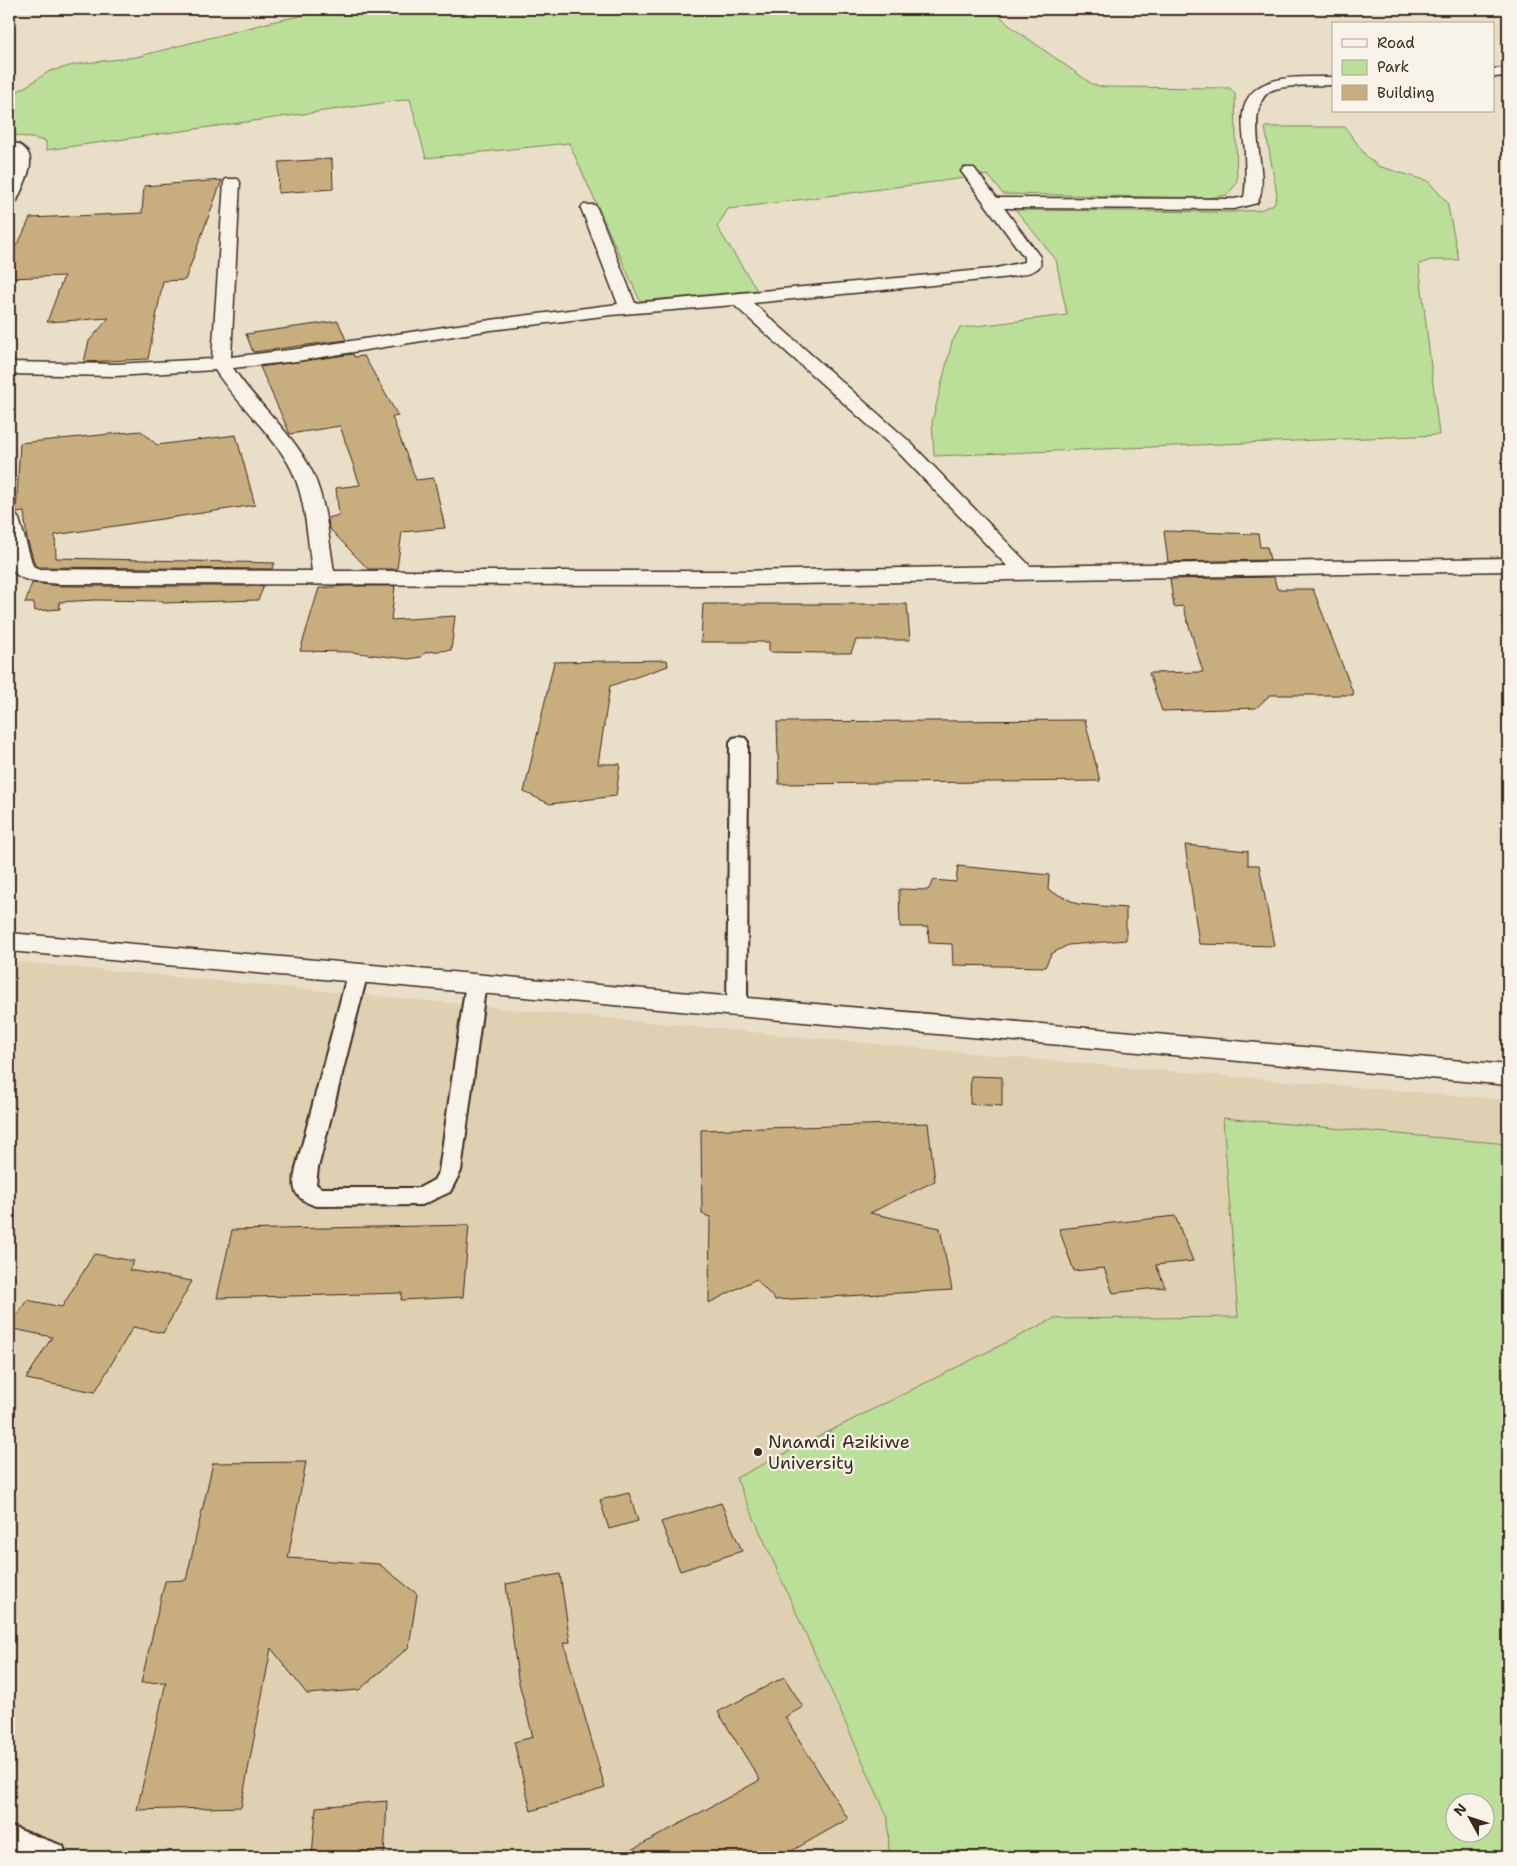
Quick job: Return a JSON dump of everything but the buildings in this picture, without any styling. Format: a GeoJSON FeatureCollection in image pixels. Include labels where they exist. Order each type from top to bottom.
{"type":"FeatureCollection","features":[{"type":"Feature","properties":{"kind":"street"},"geometry":{"type":"LineString","coordinates":[[1494,73],[1508,72]]}},
{"type":"Feature","properties":{"kind":"street"},"geometry":{"type":"LineString","coordinates":[[992,202],[1234,204],[1251,200],[1254,184],[1250,114],[1252,102],[1260,90],[1275,85],[1332,81]]}},
{"type":"Feature","properties":{"kind":"street"},"geometry":{"type":"LineString","coordinates":[[9,146],[15,148],[23,156],[23,166],[9,201]]}},
{"type":"Feature","properties":{"kind":"street"},"geometry":{"type":"LineString","coordinates":[[11,364],[114,370],[221,364],[297,356],[491,325],[628,309],[739,300],[992,274],[1024,269],[1032,265],[1032,257],[969,171]]}},
{"type":"Feature","properties":{"kind":"street"},"geometry":{"type":"LineString","coordinates":[[232,182],[221,364],[236,388],[287,446],[300,467],[311,502],[324,578]]}},
{"type":"Feature","properties":{"kind":"street"},"geometry":{"type":"LineString","coordinates":[[589,208],[602,235],[628,309]]}},
{"type":"Feature","properties":{"kind":"street"},"geometry":{"type":"LineString","coordinates":[[739,300],[903,446],[1025,573]]}},
{"type":"Feature","properties":{"kind":"street"},"geometry":{"type":"LineString","coordinates":[[9,519],[23,569],[34,575],[60,577],[736,578],[1359,566],[1508,565]]}},
{"type":"Feature","properties":{"kind":"street"},"geometry":{"type":"LineString","coordinates":[[9,942],[1508,1075]]}},
{"type":"Feature","properties":{"kind":"lane"},"geometry":{"type":"LineString","coordinates":[[737,1006],[739,742]]}},
{"type":"Feature","properties":{"kind":"lane"},"geometry":{"type":"LineString","coordinates":[[358,972],[306,1168],[304,1188],[316,1198],[422,1196],[442,1186],[450,1171],[476,982]]}},
{"type":"Feature","properties":{"kind":"lane"},"geometry":{"type":"LineString","coordinates":[[9,1841],[52,1857]]}},
{"type":"Feature","properties":{"kind":"shaded area","name":"Nnamdi Azikiwe University"},"geometry":{"type":"Polygon","coordinates":[[[9,961],[1065,1062],[1508,1100],[1508,1857],[9,1857],[9,961]]]}},
{"type":"Feature","properties":{"kind":"green space"},"geometry":{"type":"Polygon","coordinates":[[[335,9],[993,9],[1010,26],[1092,84],[1103,87],[1230,88],[1235,94],[1237,183],[1227,195],[1208,198],[1003,194],[988,175],[728,209],[717,227],[757,290],[640,301],[569,143],[426,158],[410,99],[46,150],[46,141],[9,134],[9,97],[50,71],[78,64],[136,57],[275,21],[335,9]]]}},
{"type":"Feature","properties":{"kind":"green space"},"geometry":{"type":"Polygon","coordinates":[[[1265,127],[1345,127],[1366,156],[1378,166],[1428,181],[1447,202],[1459,260],[1431,260],[1419,264],[1439,435],[934,456],[932,422],[952,342],[960,328],[1067,315],[1056,260],[1016,210],[1230,212],[1260,210],[1274,204],[1277,195],[1265,127]]]}},
{"type":"Feature","properties":{"kind":"green space"},"geometry":{"type":"Polygon","coordinates":[[[1223,1118],[1508,1144],[1508,1857],[889,1857],[888,1818],[736,1478],[1053,1319],[1238,1317],[1223,1118]]]}},
{"type":"Feature","properties":{"kind":"place","name":"Nnamdi Azikiwe University"},"geometry":{"type":"Point","coordinates":[758,1452]}}]}
